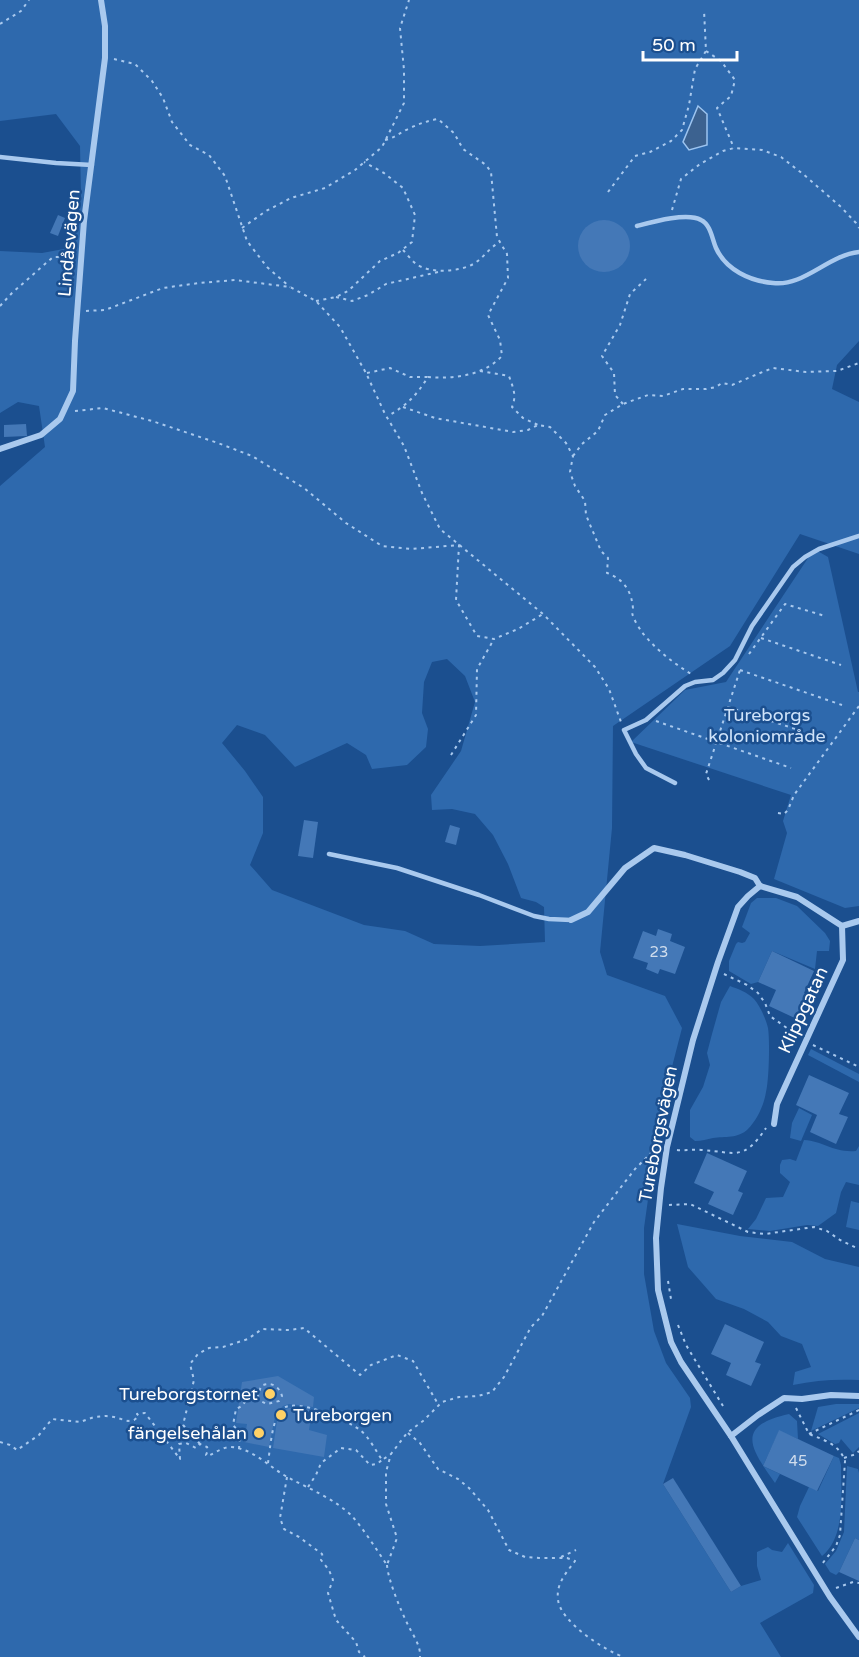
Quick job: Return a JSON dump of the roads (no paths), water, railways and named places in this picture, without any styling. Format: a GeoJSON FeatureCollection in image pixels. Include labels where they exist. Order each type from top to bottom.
{"type":"FeatureCollection","features":[{"type":"Feature","properties":{"kind":"street","name":"Lindåsvägen"},"geometry":{"type":"LineString","coordinates":[[0,450],[41,435],[60,419],[73,391],[84,221],[105,58],[105,26],[101,0]]}},
{"type":"Feature","properties":{"kind":"street"},"geometry":{"type":"LineString","coordinates":[[571,920],[588,912],[625,868],[654,848],[686,855],[755,878],[760,886],[797,897],[842,926],[859,921]]}},
{"type":"Feature","properties":{"kind":"street","name":"Tureborgsvägen"},"geometry":{"type":"LineString","coordinates":[[760,886],[738,907],[693,1040],[667,1147],[657,1215],[658,1290],[671,1342],[681,1362],[731,1436],[830,1597],[859,1637]]}},
{"type":"Feature","properties":{"kind":"street","name":"Klippgatan"},"geometry":{"type":"LineString","coordinates":[[771,1124],[777,1104],[843,960],[842,926]]}},
{"type":"Feature","properties":{"kind":"street"},"geometry":{"type":"LineString","coordinates":[[731,1436],[784,1398],[859,1396]]}},
{"type":"Feature","properties":{"kind":"lane"},"geometry":{"type":"LineString","coordinates":[[0,158],[92,165]]}},
{"type":"Feature","properties":{"kind":"lane"},"geometry":{"type":"LineString","coordinates":[[637,226],[670,218],[701,220],[709,228],[718,251],[739,274],[764,282],[787,283],[840,257],[859,252]]}},
{"type":"Feature","properties":{"kind":"lane"},"geometry":{"type":"LineString","coordinates":[[675,783],[646,768],[624,730],[646,720],[685,686],[695,682],[713,680],[723,673],[735,660],[752,626],[793,567],[819,549],[859,536]]}},
{"type":"Feature","properties":{"kind":"lane"},"geometry":{"type":"LineString","coordinates":[[329,854],[397,868],[534,916],[571,920]]}},
{"type":"Feature","properties":{"kind":"place","name":"Tureborgstornet"},"geometry":{"type":"Point","coordinates":[270,1394]}},
{"type":"Feature","properties":{"kind":"place","name":"Tureborgen"},"geometry":{"type":"Point","coordinates":[281,1415]}},
{"type":"Feature","properties":{"kind":"place","name":"fängelsehålan"},"geometry":{"type":"Point","coordinates":[259,1433]}},
{"type":"Feature","properties":{"kind":"park label","name":"Tureborgs koloniområde"},"geometry":{"type":"Point","coordinates":[767,725]}}]}
